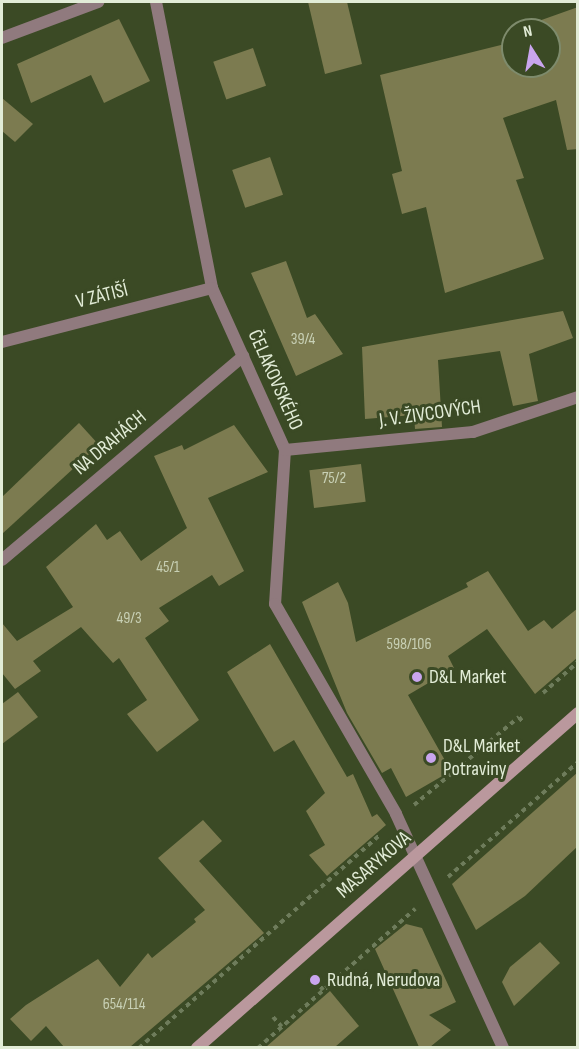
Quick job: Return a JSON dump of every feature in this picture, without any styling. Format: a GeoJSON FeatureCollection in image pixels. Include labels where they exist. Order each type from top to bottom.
{"type":"FeatureCollection","features":[{"type":"Feature","properties":{"kind":"main road","name":"MASARYKOVA"},"geometry":{"type":"LineString","coordinates":[[197,1047],[578,713]]}},
{"type":"Feature","properties":{"kind":"street"},"geometry":{"type":"LineString","coordinates":[[2,38],[98,2]]}},
{"type":"Feature","properties":{"kind":"street","name":"ČELAKOVSKÉHO"},"geometry":{"type":"LineString","coordinates":[[156,2],[212,288],[285,450],[275,604],[398,819],[503,1047]]}},
{"type":"Feature","properties":{"kind":"street","name":"V ZÁTIŠÍ"},"geometry":{"type":"LineString","coordinates":[[2,342],[212,288]]}},
{"type":"Feature","properties":{"kind":"street","name":"NA DRAHÁCH"},"geometry":{"type":"LineString","coordinates":[[2,560],[243,357]]}},
{"type":"Feature","properties":{"kind":"street","name":"J. V. ŽIVCOVÝCH"},"geometry":{"type":"LineString","coordinates":[[285,450],[473,432],[578,398]]}},
{"type":"Feature","properties":{"kind":"path"},"geometry":{"type":"LineString","coordinates":[[543,693],[578,662]]}},
{"type":"Feature","properties":{"kind":"path"},"geometry":{"type":"LineString","coordinates":[[139,1047],[398,819],[483,751],[519,717],[522,721]]}},
{"type":"Feature","properties":{"kind":"path"},"geometry":{"type":"LineString","coordinates":[[446,879],[578,762]]}},
{"type":"Feature","properties":{"kind":"path"},"geometry":{"type":"LineString","coordinates":[[258,1047],[417,906]]}},
{"type":"Feature","properties":{"kind":"path"},"geometry":{"type":"LineString","coordinates":[[315,980],[323,990]]}},
{"type":"Feature","properties":{"kind":"path"},"geometry":{"type":"LineString","coordinates":[[273,1017],[282,1027]]}},
{"type":"Feature","properties":{"kind":"building"},"geometry":{"type":"Polygon","coordinates":[[[308,2],[347,2],[362,64],[325,74],[308,2]]]}},
{"type":"Feature","properties":{"kind":"building"},"geometry":{"type":"Polygon","coordinates":[[[578,7],[578,149],[567,150],[556,100],[503,118],[524,178],[516,180],[544,259],[445,293],[426,207],[402,214],[392,174],[402,171],[380,75],[501,45],[501,78],[561,78],[561,18],[547,18],[578,7]]]}},
{"type":"Feature","properties":{"kind":"building"},"geometry":{"type":"Polygon","coordinates":[[[119,19],[150,81],[104,103],[91,75],[31,103],[17,64],[119,19]]]}},
{"type":"Feature","properties":{"kind":"building"},"geometry":{"type":"Polygon","coordinates":[[[253,48],[266,86],[226,99],[213,62],[253,48]]]}},
{"type":"Feature","properties":{"kind":"building"},"geometry":{"type":"Polygon","coordinates":[[[2,98],[33,124],[15,142],[2,131],[2,98]]]}},
{"type":"Feature","properties":{"kind":"building"},"geometry":{"type":"Polygon","coordinates":[[[270,157],[283,195],[245,208],[232,170],[270,157]]]}},
{"type":"Feature","properties":{"kind":"building"},"geometry":{"type":"Polygon","coordinates":[[[286,261],[307,318],[315,314],[343,354],[296,376],[251,273],[286,261]]]}},
{"type":"Feature","properties":{"kind":"building"},"geometry":{"type":"Polygon","coordinates":[[[563,311],[573,338],[529,354],[538,401],[513,406],[500,351],[438,360],[442,427],[415,429],[414,415],[365,419],[362,347],[563,311]]]}},
{"type":"Feature","properties":{"kind":"building"},"geometry":{"type":"Polygon","coordinates":[[[79,423],[99,445],[2,534],[2,497],[79,423]]]}},
{"type":"Feature","properties":{"kind":"building"},"geometry":{"type":"Polygon","coordinates":[[[234,425],[268,472],[208,498],[244,571],[219,586],[212,575],[159,608],[169,621],[145,638],[199,720],[157,752],[127,714],[147,700],[119,658],[113,663],[81,627],[33,661],[41,671],[15,689],[2,673],[2,623],[17,641],[73,607],[46,567],[96,524],[107,540],[120,531],[141,561],[187,528],[154,456],[182,445],[184,450],[234,425]]]}},
{"type":"Feature","properties":{"kind":"building"},"geometry":{"type":"Polygon","coordinates":[[[361,464],[366,502],[314,508],[309,470],[361,464]]]}},
{"type":"Feature","properties":{"kind":"building"},"geometry":{"type":"Polygon","coordinates":[[[488,571],[528,631],[544,620],[552,629],[578,608],[578,657],[535,694],[487,629],[448,656],[454,668],[408,695],[451,771],[406,797],[391,768],[382,773],[347,713],[302,602],[338,582],[348,603],[356,642],[468,587],[466,583],[488,571]]]}},
{"type":"Feature","properties":{"kind":"building"},"geometry":{"type":"Polygon","coordinates":[[[270,644],[347,777],[353,774],[372,817],[377,814],[386,825],[327,876],[309,855],[325,845],[306,811],[325,793],[294,740],[274,752],[227,672],[270,644]]]}},
{"type":"Feature","properties":{"kind":"building"},"geometry":{"type":"Polygon","coordinates":[[[18,692],[38,717],[2,744],[2,704],[18,692]]]}},
{"type":"Feature","properties":{"kind":"building"},"geometry":{"type":"Polygon","coordinates":[[[578,772],[578,846],[525,896],[476,930],[452,884],[578,772]]]}},
{"type":"Feature","properties":{"kind":"building"},"geometry":{"type":"Polygon","coordinates":[[[203,820],[222,841],[199,861],[264,933],[130,1047],[64,1047],[46,1026],[31,1041],[10,1019],[26,1005],[98,959],[120,987],[148,953],[152,958],[196,922],[194,919],[205,910],[158,858],[203,820]]]}},
{"type":"Feature","properties":{"kind":"building"},"geometry":{"type":"Polygon","coordinates":[[[406,924],[422,928],[456,1002],[429,1015],[451,1030],[430,1047],[419,1047],[375,949],[406,924]]]}},
{"type":"Feature","properties":{"kind":"building"},"geometry":{"type":"Polygon","coordinates":[[[540,942],[560,963],[514,1006],[502,982],[510,967],[540,942]]]}},
{"type":"Feature","properties":{"kind":"building"},"geometry":{"type":"Polygon","coordinates":[[[330,991],[359,1026],[335,1047],[266,1047],[330,991]]]}},
{"type":"Feature","properties":{"kind":"place","name":"D&L Market"},"geometry":{"type":"Point","coordinates":[417,677]}},
{"type":"Feature","properties":{"kind":"place","name":"D&L Market Potraviny"},"geometry":{"type":"Point","coordinates":[431,758]}},
{"type":"Feature","properties":{"kind":"place","name":"Rudná, Nerudova"},"geometry":{"type":"Point","coordinates":[315,980]}}]}
